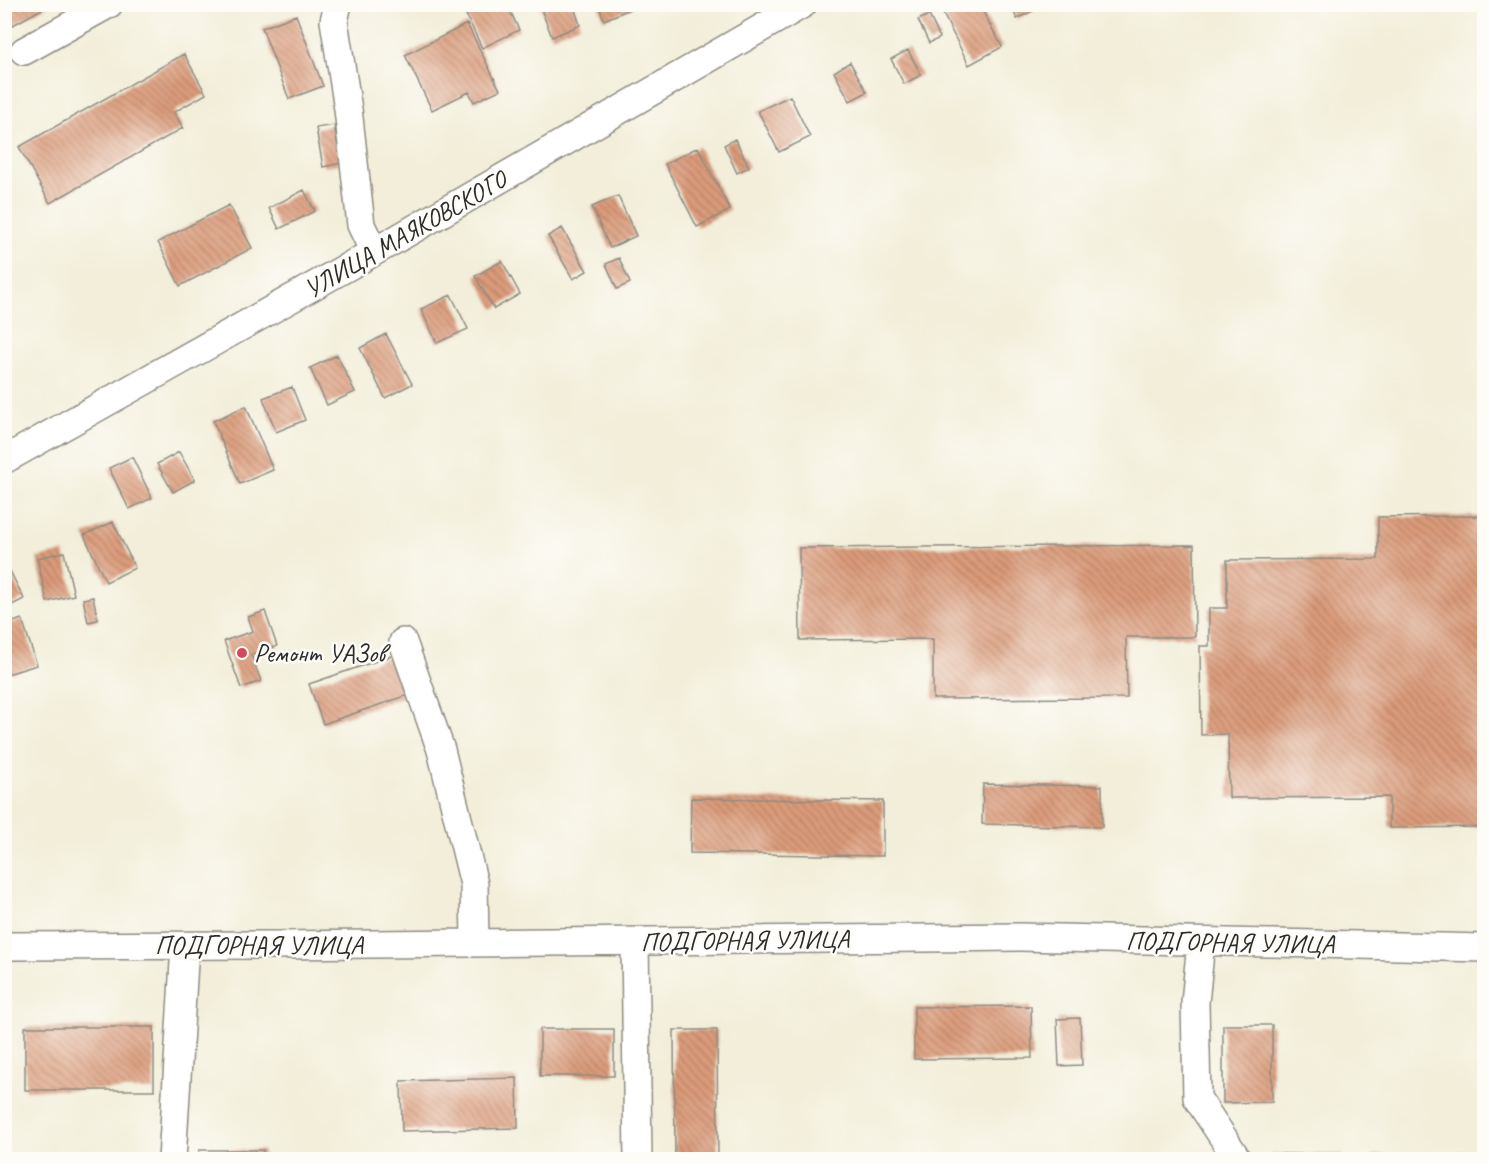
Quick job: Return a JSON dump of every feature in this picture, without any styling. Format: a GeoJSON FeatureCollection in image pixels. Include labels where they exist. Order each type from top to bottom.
{"type":"FeatureCollection","features":[{"type":"Feature","properties":{"kind":"street"},"geometry":{"type":"LineString","coordinates":[[24,51],[109,4]]}},
{"type":"Feature","properties":{"kind":"street","name":"УЛИЦА МАЯКОВСКОГО"},"geometry":{"type":"LineString","coordinates":[[4,460],[374,252],[803,4]]}},
{"type":"Feature","properties":{"kind":"street"},"geometry":{"type":"LineString","coordinates":[[332,10],[348,109],[361,225],[374,252]]}},
{"type":"Feature","properties":{"kind":"street"},"geometry":{"type":"LineString","coordinates":[[403,642],[441,750],[474,884],[475,943]]}},
{"type":"Feature","properties":{"kind":"street","name":"ПОДГОРНАЯ УЛИЦА"},"geometry":{"type":"LineString","coordinates":[[4,946],[1020,937],[1485,948]]}},
{"type":"Feature","properties":{"kind":"street"},"geometry":{"type":"LineString","coordinates":[[635,942],[638,1160]]}},
{"type":"Feature","properties":{"kind":"street"},"geometry":{"type":"LineString","coordinates":[[1201,942],[1195,1003],[1197,1098],[1238,1160]]}},
{"type":"Feature","properties":{"kind":"street"},"geometry":{"type":"LineString","coordinates":[[172,1160],[185,946]]}},
{"type":"Feature","properties":{"kind":"building"},"geometry":{"type":"Polygon","coordinates":[[[4,4],[51,4],[4,30],[4,4]]]}},
{"type":"Feature","properties":{"kind":"building"},"geometry":{"type":"Polygon","coordinates":[[[461,4],[507,4],[519,30],[482,48],[461,4]]]}},
{"type":"Feature","properties":{"kind":"building"},"geometry":{"type":"Polygon","coordinates":[[[539,4],[573,4],[580,25],[552,37],[539,4]]]}},
{"type":"Feature","properties":{"kind":"building"},"geometry":{"type":"Polygon","coordinates":[[[598,4],[630,4],[632,8],[604,20],[598,4]]]}},
{"type":"Feature","properties":{"kind":"building"},"geometry":{"type":"Polygon","coordinates":[[[938,4],[979,4],[1002,47],[969,65],[938,4]]]}},
{"type":"Feature","properties":{"kind":"building"},"geometry":{"type":"Polygon","coordinates":[[[1010,4],[1046,4],[1017,19],[1010,4]]]}},
{"type":"Feature","properties":{"kind":"building"},"geometry":{"type":"Polygon","coordinates":[[[296,15],[323,86],[289,99],[262,28],[296,15]]]}},
{"type":"Feature","properties":{"kind":"building"},"geometry":{"type":"Polygon","coordinates":[[[929,15],[940,38],[929,43],[918,20],[929,15]]]}},
{"type":"Feature","properties":{"kind":"building"},"geometry":{"type":"Polygon","coordinates":[[[467,24],[500,90],[474,102],[469,92],[432,110],[405,55],[467,24]]]}},
{"type":"Feature","properties":{"kind":"building"},"geometry":{"type":"Polygon","coordinates":[[[908,50],[921,75],[904,84],[891,59],[908,50]]]}},
{"type":"Feature","properties":{"kind":"building"},"geometry":{"type":"Polygon","coordinates":[[[184,54],[206,94],[174,112],[183,128],[50,203],[19,147],[184,54]]]}},
{"type":"Feature","properties":{"kind":"building"},"geometry":{"type":"Polygon","coordinates":[[[850,62],[867,92],[850,101],[834,72],[850,62]]]}},
{"type":"Feature","properties":{"kind":"building"},"geometry":{"type":"Polygon","coordinates":[[[790,96],[810,137],[779,152],[758,111],[790,96]]]}},
{"type":"Feature","properties":{"kind":"building"},"geometry":{"type":"Polygon","coordinates":[[[334,125],[341,163],[323,167],[316,128],[334,125]]]}},
{"type":"Feature","properties":{"kind":"building"},"geometry":{"type":"Polygon","coordinates":[[[735,139],[749,167],[737,173],[724,145],[735,139]]]}},
{"type":"Feature","properties":{"kind":"building"},"geometry":{"type":"Polygon","coordinates":[[[698,147],[730,210],[697,227],[665,164],[698,147]]]}},
{"type":"Feature","properties":{"kind":"building"},"geometry":{"type":"Polygon","coordinates":[[[304,190],[315,211],[279,229],[269,208],[304,190]]]}},
{"type":"Feature","properties":{"kind":"building"},"geometry":{"type":"Polygon","coordinates":[[[618,196],[636,236],[610,248],[592,207],[618,196]]]}},
{"type":"Feature","properties":{"kind":"building"},"geometry":{"type":"Polygon","coordinates":[[[229,205],[252,248],[180,286],[158,242],[229,205]]]}},
{"type":"Feature","properties":{"kind":"building"},"geometry":{"type":"Polygon","coordinates":[[[562,228],[587,271],[573,279],[548,236],[562,228]]]}},
{"type":"Feature","properties":{"kind":"building"},"geometry":{"type":"Polygon","coordinates":[[[619,258],[630,283],[617,289],[606,264],[619,258]]]}},
{"type":"Feature","properties":{"kind":"building"},"geometry":{"type":"Polygon","coordinates":[[[502,261],[520,294],[494,309],[475,276],[502,261]]]}},
{"type":"Feature","properties":{"kind":"building"},"geometry":{"type":"Polygon","coordinates":[[[451,295],[468,329],[437,343],[421,309],[451,295]]]}},
{"type":"Feature","properties":{"kind":"building"},"geometry":{"type":"Polygon","coordinates":[[[386,334],[412,384],[385,398],[360,348],[386,334]]]}},
{"type":"Feature","properties":{"kind":"building"},"geometry":{"type":"Polygon","coordinates":[[[337,355],[355,392],[327,405],[310,368],[337,355]]]}},
{"type":"Feature","properties":{"kind":"building"},"geometry":{"type":"Polygon","coordinates":[[[292,387],[305,420],[276,432],[263,398],[292,387]]]}},
{"type":"Feature","properties":{"kind":"building"},"geometry":{"type":"Polygon","coordinates":[[[246,406],[273,470],[240,484],[213,421],[246,406]]]}},
{"type":"Feature","properties":{"kind":"building"},"geometry":{"type":"Polygon","coordinates":[[[179,452],[195,480],[173,492],[157,464],[179,452]]]}},
{"type":"Feature","properties":{"kind":"building"},"geometry":{"type":"Polygon","coordinates":[[[132,457],[152,498],[129,509],[109,468],[132,457]]]}},
{"type":"Feature","properties":{"kind":"building"},"geometry":{"type":"Polygon","coordinates":[[[1484,516],[1484,827],[1389,828],[1389,797],[1229,798],[1228,734],[1201,735],[1200,646],[1209,646],[1209,608],[1227,608],[1227,560],[1378,559],[1378,517],[1484,516]]]}},
{"type":"Feature","properties":{"kind":"building"},"geometry":{"type":"Polygon","coordinates":[[[113,522],[135,568],[106,582],[84,535],[113,522]]]}},
{"type":"Feature","properties":{"kind":"building"},"geometry":{"type":"Polygon","coordinates":[[[1194,545],[1195,637],[1126,637],[1127,698],[933,699],[933,639],[800,640],[799,548],[1194,545]]]}},
{"type":"Feature","properties":{"kind":"building"},"geometry":{"type":"Polygon","coordinates":[[[64,552],[74,595],[47,602],[37,558],[64,552]]]}},
{"type":"Feature","properties":{"kind":"building"},"geometry":{"type":"Polygon","coordinates":[[[4,559],[24,599],[4,609],[4,559]]]}},
{"type":"Feature","properties":{"kind":"building"},"geometry":{"type":"Polygon","coordinates":[[[93,597],[98,620],[88,622],[83,599],[93,597]]]}},
{"type":"Feature","properties":{"kind":"building"},"geometry":{"type":"Polygon","coordinates":[[[265,611],[277,646],[251,655],[261,681],[241,688],[224,641],[253,631],[248,617],[265,611]]]}},
{"type":"Feature","properties":{"kind":"building"},"geometry":{"type":"Polygon","coordinates":[[[22,619],[37,665],[4,675],[4,625],[22,619]]]}},
{"type":"Feature","properties":{"kind":"building"},"geometry":{"type":"Polygon","coordinates":[[[400,653],[414,693],[323,724],[309,684],[400,653]]]}},
{"type":"Feature","properties":{"kind":"building"},"geometry":{"type":"Polygon","coordinates":[[[983,784],[1102,786],[1102,827],[982,824],[983,784]]]}},
{"type":"Feature","properties":{"kind":"building"},"geometry":{"type":"Polygon","coordinates":[[[691,798],[883,801],[883,856],[690,853],[691,798]]]}},
{"type":"Feature","properties":{"kind":"building"},"geometry":{"type":"Polygon","coordinates":[[[1031,1006],[1032,1058],[914,1059],[914,1007],[1031,1006]]]}},
{"type":"Feature","properties":{"kind":"building"},"geometry":{"type":"Polygon","coordinates":[[[1080,1018],[1082,1065],[1059,1066],[1057,1019],[1080,1018]]]}},
{"type":"Feature","properties":{"kind":"building"},"geometry":{"type":"Polygon","coordinates":[[[1223,1025],[1272,1025],[1272,1102],[1223,1103],[1223,1025]]]}},
{"type":"Feature","properties":{"kind":"building"},"geometry":{"type":"Polygon","coordinates":[[[25,1027],[154,1027],[154,1090],[25,1090],[25,1027]]]}},
{"type":"Feature","properties":{"kind":"building"},"geometry":{"type":"Polygon","coordinates":[[[540,1029],[614,1029],[614,1076],[540,1076],[540,1029]]]}},
{"type":"Feature","properties":{"kind":"building"},"geometry":{"type":"Polygon","coordinates":[[[674,1030],[717,1030],[718,1160],[675,1160],[674,1030]]]}},
{"type":"Feature","properties":{"kind":"building"},"geometry":{"type":"Polygon","coordinates":[[[517,1078],[518,1128],[402,1131],[401,1081],[517,1078]]]}},
{"type":"Feature","properties":{"kind":"building"},"geometry":{"type":"Polygon","coordinates":[[[199,1150],[263,1150],[263,1160],[199,1160],[199,1150]]]}},
{"type":"Feature","properties":{"kind":"building"},"geometry":{"type":"Polygon","coordinates":[[[1271,1154],[1343,1154],[1343,1160],[1271,1160],[1271,1154]]]}},
{"type":"Feature","properties":{"kind":"building"},"geometry":{"type":"Polygon","coordinates":[[[1372,1155],[1484,1157],[1484,1160],[1372,1160],[1372,1155]]]}},
{"type":"Feature","properties":{"kind":"place","name":"Ремонт УАЗов"},"geometry":{"type":"Point","coordinates":[242,653]}}]}
